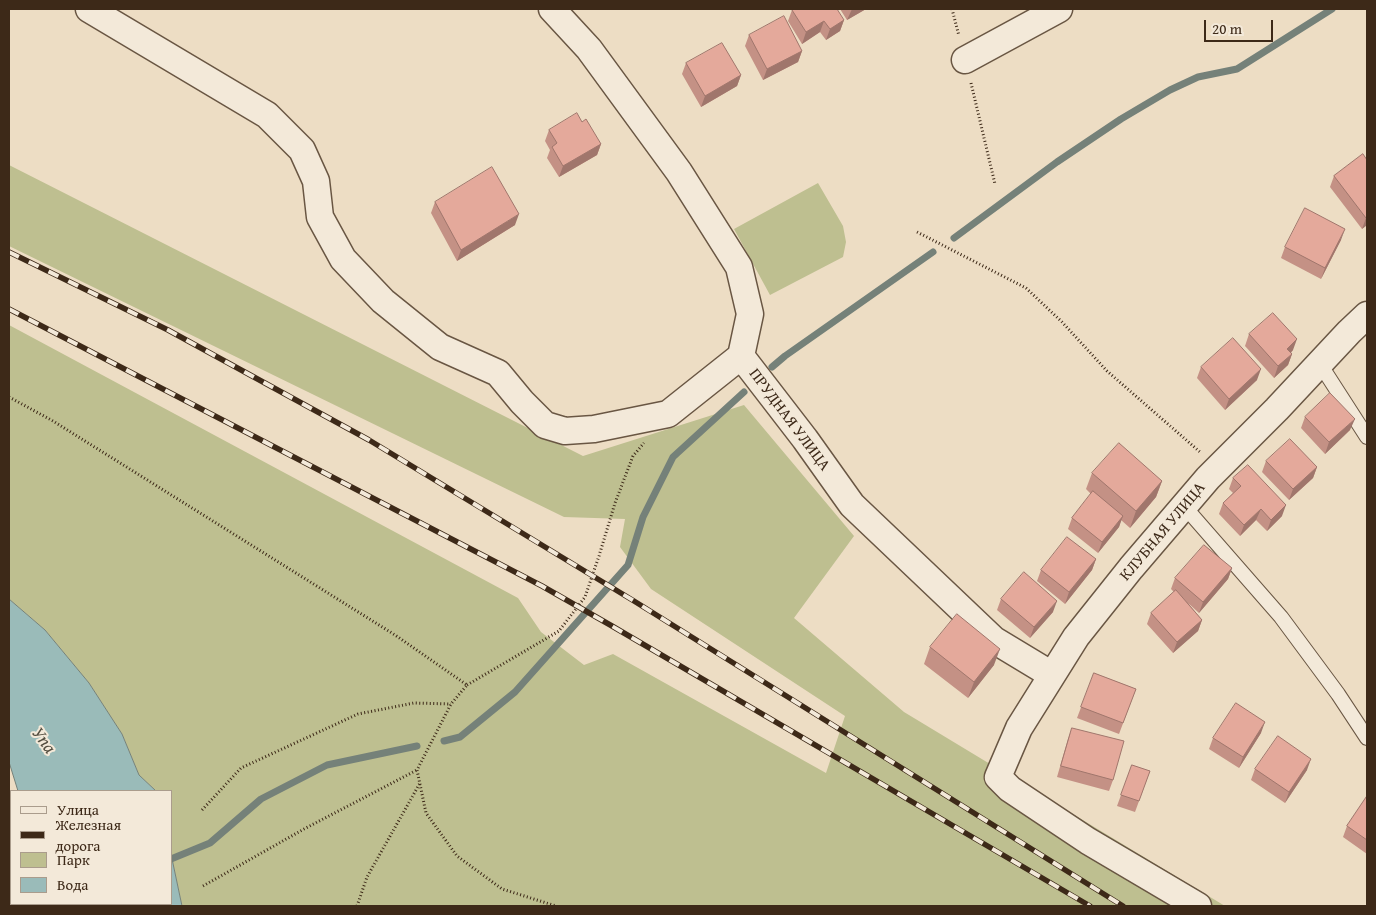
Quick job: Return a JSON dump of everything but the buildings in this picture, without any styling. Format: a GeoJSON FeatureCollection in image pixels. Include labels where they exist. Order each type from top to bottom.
{"type":"FeatureCollection","features":[{"type":"Feature","properties":{"kind":"street"},"geometry":{"type":"LineString","coordinates":[[89,9],[266,115],[302,150],[316,181],[320,217],[343,259],[383,302],[440,347],[498,373],[522,402],[545,425],[565,431],[594,428],[668,414],[741,356]]}},
{"type":"Feature","properties":{"kind":"street","name":"ПРУДНАЯ УЛИЦА"},"geometry":{"type":"LineString","coordinates":[[552,9],[589,50],[679,172],[739,267],[750,314],[741,356],[805,439],[852,505],[994,640],[1052,675]]}},
{"type":"Feature","properties":{"kind":"street"},"geometry":{"type":"LineString","coordinates":[[965,60],[1060,9]]}},
{"type":"Feature","properties":{"kind":"street","name":"КЛУБНАЯ УЛИЦА"},"geometry":{"type":"LineString","coordinates":[[1198,906],[1088,841],[1010,789],[998,777],[1019,728],[1076,637],[1131,568],[1219,467],[1367,315]]}},
{"type":"Feature","properties":{"kind":"lane"},"geometry":{"type":"LineString","coordinates":[[1320,364],[1367,437]]}},
{"type":"Feature","properties":{"kind":"lane"},"geometry":{"type":"LineString","coordinates":[[1184,506],[1280,617],[1338,694],[1367,738]]}},
{"type":"Feature","properties":{"kind":"path"},"geometry":{"type":"LineString","coordinates":[[952,9],[995,184]]}},
{"type":"Feature","properties":{"kind":"path"},"geometry":{"type":"LineString","coordinates":[[917,232],[1026,288],[1062,322],[1107,371],[1219,467]]}},
{"type":"Feature","properties":{"kind":"path"},"geometry":{"type":"LineString","coordinates":[[9,397],[54,421],[362,614],[467,685]]}},
{"type":"Feature","properties":{"kind":"path"},"geometry":{"type":"LineString","coordinates":[[203,886],[304,829],[417,770],[450,704],[467,685],[558,631],[585,597],[615,503],[633,456],[645,442]]}},
{"type":"Feature","properties":{"kind":"path"},"geometry":{"type":"LineString","coordinates":[[202,810],[241,768],[358,714],[414,703],[450,704]]}},
{"type":"Feature","properties":{"kind":"path"},"geometry":{"type":"LineString","coordinates":[[417,770],[426,813],[456,856],[502,889],[556,906]]}},
{"type":"Feature","properties":{"kind":"path"},"geometry":{"type":"LineString","coordinates":[[357,906],[367,877],[420,783]]}},
{"type":"Feature","properties":{"kind":"green space"},"geometry":{"type":"Polygon","coordinates":[[[9,165],[583,456],[744,405],[854,536],[794,618],[904,712],[1225,906],[182,906],[172,859],[172,790],[155,790],[139,775],[122,734],[89,683],[45,630],[9,599],[9,325],[518,598],[541,632],[584,665],[613,654],[826,773],[845,716],[651,589],[620,547],[625,519],[564,517],[9,246],[9,165]]]}},
{"type":"Feature","properties":{"kind":"green space"},"geometry":{"type":"Polygon","coordinates":[[[818,183],[843,226],[846,242],[843,257],[770,295],[734,229],[818,183]]]}},
{"type":"Feature","properties":{"kind":"water","name":"Упа"},"geometry":{"type":"Polygon","coordinates":[[[9,599],[45,630],[89,683],[122,734],[139,775],[155,790],[18,790],[9,762],[9,599]]]}},
{"type":"Feature","properties":{"kind":"water"},"geometry":{"type":"Polygon","coordinates":[[[172,859],[182,906],[63,906],[172,905],[172,859]]]}},
{"type":"Feature","properties":{"kind":"waterway"},"geometry":{"type":"LineString","coordinates":[[954,238],[1057,162],[1121,119],[1170,90],[1198,77],[1237,69],[1332,9]]}},
{"type":"Feature","properties":{"kind":"waterway"},"geometry":{"type":"LineString","coordinates":[[772,367],[933,252]]}},
{"type":"Feature","properties":{"kind":"waterway"},"geometry":{"type":"LineString","coordinates":[[444,741],[460,737],[515,692],[628,565],[643,517],[673,457],[744,392]]}},
{"type":"Feature","properties":{"kind":"waterway"},"geometry":{"type":"LineString","coordinates":[[172,859],[210,843],[261,799],[327,765],[417,746]]}},
{"type":"Feature","properties":{"kind":"railway"},"geometry":{"type":"LineString","coordinates":[[9,252],[168,330],[369,440],[634,601],[1123,906]]}},
{"type":"Feature","properties":{"kind":"railway"},"geometry":{"type":"LineString","coordinates":[[9,309],[542,586],[1090,906]]}}]}
